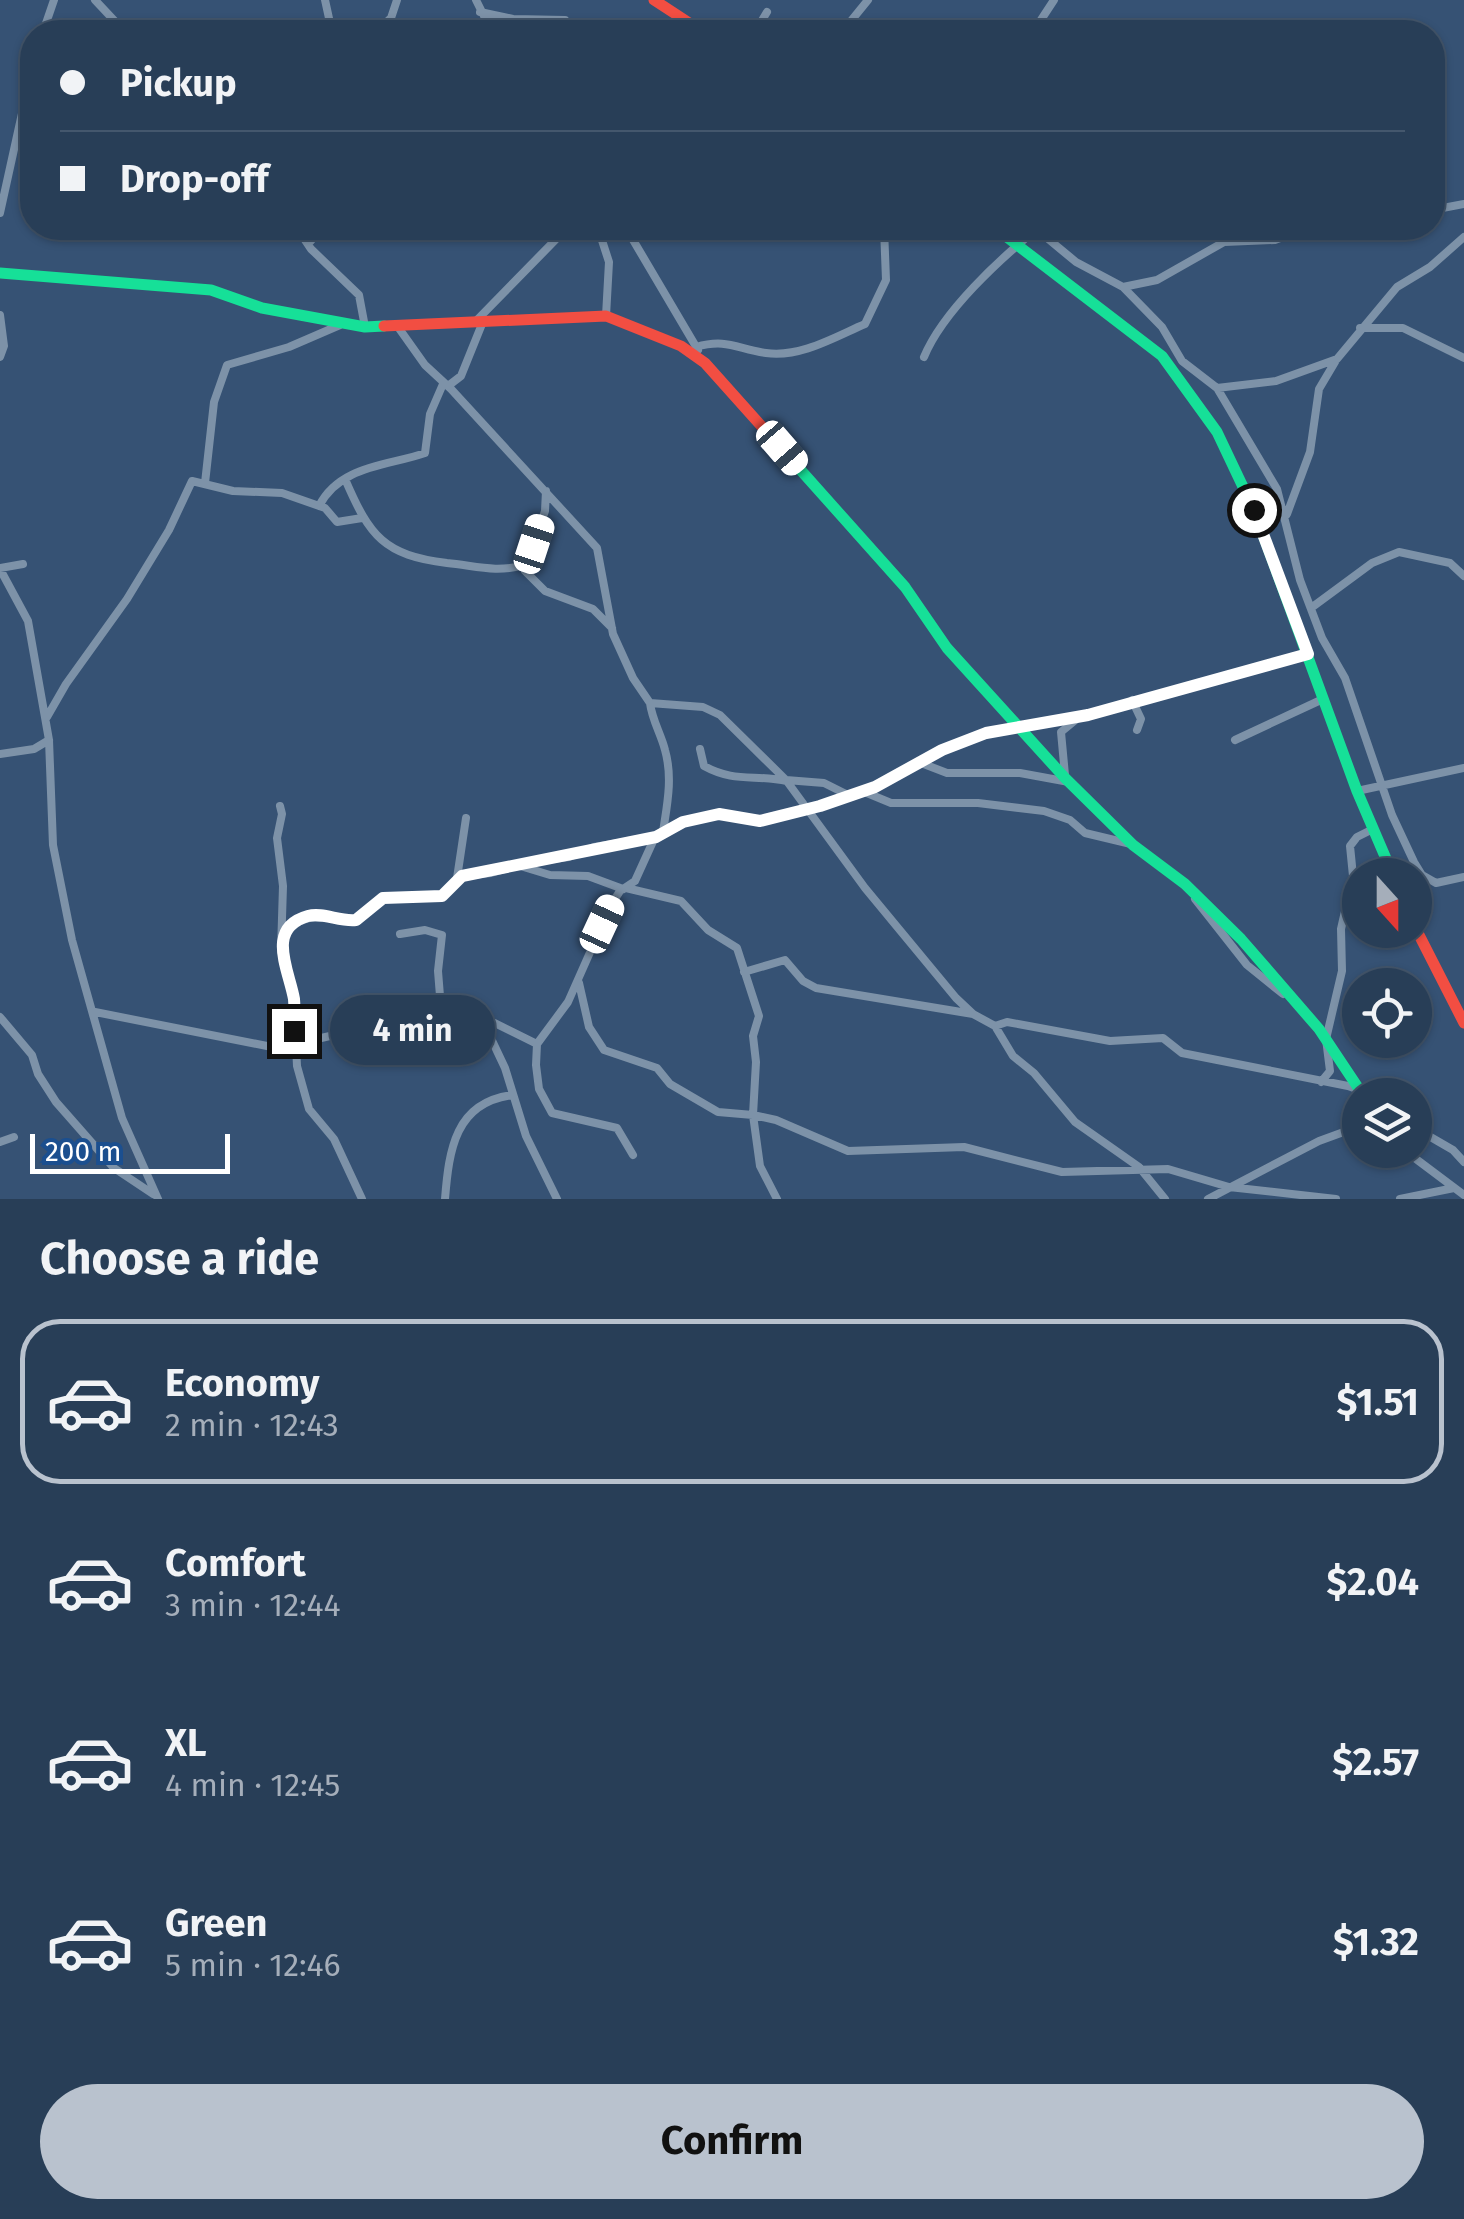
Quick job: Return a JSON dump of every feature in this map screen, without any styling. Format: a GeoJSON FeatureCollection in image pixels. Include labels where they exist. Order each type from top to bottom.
{"type":"FeatureCollection","features":[{"type":"Feature","properties":{"kind":"main road"},"geometry":{"type":"LineString","coordinates":[[654,0],[685,20]]}},
{"type":"Feature","properties":{"kind":"main road"},"geometry":{"type":"LineString","coordinates":[[1012,240],[1162,356],[1204,414],[1237,469],[1386,858]]}},
{"type":"Feature","properties":{"kind":"main road"},"geometry":{"type":"LineString","coordinates":[[0,272],[211,290],[262,308],[365,327],[606,316],[681,346],[705,363],[852,529],[867,541],[906,586],[947,648],[1067,780],[1132,844],[1164,864],[1241,940],[1354,1078]]}},
{"type":"Feature","properties":{"kind":"main road"},"geometry":{"type":"LineString","coordinates":[[1426,948],[1464,1024]]}},
{"type":"Feature","properties":{"kind":"street"},"geometry":{"type":"LineString","coordinates":[[95,0],[114,20]]}},
{"type":"Feature","properties":{"kind":"street"},"geometry":{"type":"LineString","coordinates":[[476,0],[485,20]]}},
{"type":"Feature","properties":{"kind":"street"},"geometry":{"type":"LineString","coordinates":[[852,20],[868,0]]}},
{"type":"Feature","properties":{"kind":"street"},"geometry":{"type":"LineString","coordinates":[[480,12],[513,19],[565,20]]}},
{"type":"Feature","properties":{"kind":"street"},"geometry":{"type":"LineString","coordinates":[[762,20],[767,12]]}},
{"type":"Feature","properties":{"kind":"street"},"geometry":{"type":"LineString","coordinates":[[0,213],[20,122]]}},
{"type":"Feature","properties":{"kind":"street"},"geometry":{"type":"LineString","coordinates":[[1286,518],[1310,452],[1319,389],[1337,359],[1397,287],[1430,267],[1464,237]]}},
{"type":"Feature","properties":{"kind":"street"},"geometry":{"type":"LineString","coordinates":[[305,240],[358,295],[365,327]]}},
{"type":"Feature","properties":{"kind":"street"},"geometry":{"type":"LineString","coordinates":[[308,244],[312,240]]}},
{"type":"Feature","properties":{"kind":"street"},"geometry":{"type":"LineString","coordinates":[[318,506],[326,493],[345,479],[380,463],[422,456],[428,449],[430,414],[445,385],[461,376],[478,323],[555,240]]}},
{"type":"Feature","properties":{"kind":"street"},"geometry":{"type":"LineString","coordinates":[[602,240],[609,262],[606,316]]}},
{"type":"Feature","properties":{"kind":"street"},"geometry":{"type":"LineString","coordinates":[[633,240],[705,363]]}},
{"type":"Feature","properties":{"kind":"street"},"geometry":{"type":"LineString","coordinates":[[696,346],[726,342],[767,354],[789,352],[817,345],[865,324],[886,280],[884,240]]}},
{"type":"Feature","properties":{"kind":"street"},"geometry":{"type":"LineString","coordinates":[[924,357],[932,338],[1023,240]]}},
{"type":"Feature","properties":{"kind":"street"},"geometry":{"type":"LineString","coordinates":[[1051,240],[1076,262],[1123,287],[1162,327],[1182,360],[1217,388],[1277,489],[1311,608],[1345,678],[1403,841],[1422,875],[1439,884],[1464,877]]}},
{"type":"Feature","properties":{"kind":"street"},"geometry":{"type":"LineString","coordinates":[[1123,287],[1157,280],[1224,242],[1275,240]]}},
{"type":"Feature","properties":{"kind":"street"},"geometry":{"type":"LineString","coordinates":[[493,303],[498,322]]}},
{"type":"Feature","properties":{"kind":"street"},"geometry":{"type":"LineString","coordinates":[[0,315],[4,352],[0,357]]}},
{"type":"Feature","properties":{"kind":"street"},"geometry":{"type":"LineString","coordinates":[[206,483],[214,402],[227,365],[289,347],[345,324]]}},
{"type":"Feature","properties":{"kind":"street"},"geometry":{"type":"LineString","coordinates":[[398,327],[445,385],[598,548],[612,628],[632,678],[650,703],[668,760],[670,791],[659,835],[637,879],[611,905],[579,981],[537,1044],[536,1076],[546,1108],[558,1116],[617,1128],[633,1155]]}},
{"type":"Feature","properties":{"kind":"street"},"geometry":{"type":"LineString","coordinates":[[1360,328],[1403,328],[1464,358]]}},
{"type":"Feature","properties":{"kind":"street"},"geometry":{"type":"LineString","coordinates":[[1217,388],[1276,381],[1337,359]]}},
{"type":"Feature","properties":{"kind":"street"},"geometry":{"type":"LineString","coordinates":[[345,479],[362,518],[385,546],[412,558],[480,570],[500,572],[526,566]]}},
{"type":"Feature","properties":{"kind":"street"},"geometry":{"type":"LineString","coordinates":[[46,718],[128,599],[168,530],[190,482],[233,490],[282,492],[318,506],[337,522],[362,518]]}},
{"type":"Feature","properties":{"kind":"street"},"geometry":{"type":"LineString","coordinates":[[546,490],[543,517],[526,566],[527,574],[540,588],[588,606],[612,628]]}},
{"type":"Feature","properties":{"kind":"street"},"geometry":{"type":"LineString","coordinates":[[1311,608],[1372,564],[1398,552],[1450,564],[1464,576]]}},
{"type":"Feature","properties":{"kind":"street"},"geometry":{"type":"LineString","coordinates":[[23,564],[0,569],[26,614],[49,740],[53,845],[72,940],[122,1118],[157,1198]]}},
{"type":"Feature","properties":{"kind":"street"},"geometry":{"type":"LineString","coordinates":[[457,878],[659,835],[683,822],[719,814],[760,821],[825,805],[986,733],[1082,716],[1308,654]]}},
{"type":"Feature","properties":{"kind":"street"},"geometry":{"type":"LineString","coordinates":[[1132,700],[1141,719],[1137,730]]}},
{"type":"Feature","properties":{"kind":"street"},"geometry":{"type":"LineString","coordinates":[[1235,740],[1323,700]]}},
{"type":"Feature","properties":{"kind":"street"},"geometry":{"type":"LineString","coordinates":[[650,703],[712,709],[786,780],[875,901],[972,1014]]}},
{"type":"Feature","properties":{"kind":"street"},"geometry":{"type":"LineString","coordinates":[[920,763],[947,773],[1020,773],[1067,780],[1061,732],[1082,716]]}},
{"type":"Feature","properties":{"kind":"street"},"geometry":{"type":"LineString","coordinates":[[0,754],[34,749],[49,740]]}},
{"type":"Feature","properties":{"kind":"street"},"geometry":{"type":"LineString","coordinates":[[700,749],[704,766],[728,778],[824,783],[849,796]]}},
{"type":"Feature","properties":{"kind":"street"},"geometry":{"type":"LineString","coordinates":[[1357,791],[1464,768]]}},
{"type":"Feature","properties":{"kind":"street"},"geometry":{"type":"LineString","coordinates":[[862,790],[891,804],[978,803],[1044,810],[1070,820],[1085,833],[1132,844]]}},
{"type":"Feature","properties":{"kind":"street"},"geometry":{"type":"LineString","coordinates":[[816,822],[825,805]]}},
{"type":"Feature","properties":{"kind":"street"},"geometry":{"type":"LineString","coordinates":[[280,806],[276,838],[283,886],[282,958],[294,1004],[294,1047],[309,1109],[334,1138],[362,1199]]}},
{"type":"Feature","properties":{"kind":"street"},"geometry":{"type":"LineString","coordinates":[[282,938],[307,916],[356,920],[383,898],[442,896],[457,878],[466,818]]}},
{"type":"Feature","properties":{"kind":"street"},"geometry":{"type":"LineString","coordinates":[[1320,1082],[1330,1071],[1326,1039],[1342,971],[1341,929],[1353,876],[1350,850],[1358,837],[1373,829]]}},
{"type":"Feature","properties":{"kind":"street"},"geometry":{"type":"LineString","coordinates":[[518,865],[550,875],[588,876],[686,904],[708,930],[734,944],[760,1016],[753,1036],[753,1115],[760,1166],[777,1199]]}},
{"type":"Feature","properties":{"kind":"street"},"geometry":{"type":"LineString","coordinates":[[400,934],[425,930],[442,935],[440,996]]}},
{"type":"Feature","properties":{"kind":"street"},"geometry":{"type":"LineString","coordinates":[[744,972],[784,960],[803,982],[816,988],[972,1014],[995,1026],[1013,1056],[1034,1073],[1074,1122],[1139,1167],[1166,1199]]}},
{"type":"Feature","properties":{"kind":"street"},"geometry":{"type":"LineString","coordinates":[[579,981],[589,1027],[604,1050],[657,1068],[670,1084],[718,1112],[776,1120],[848,1151],[964,1147],[1062,1172],[1139,1167],[1184,1172],[1229,1187],[1336,1199]]}},
{"type":"Feature","properties":{"kind":"street"},"geometry":{"type":"LineString","coordinates":[[95,1012],[277,1048],[294,1047],[402,1015],[440,996]]}},
{"type":"Feature","properties":{"kind":"street"},"geometry":{"type":"LineString","coordinates":[[440,996],[537,1044]]}},
{"type":"Feature","properties":{"kind":"street"},"geometry":{"type":"LineString","coordinates":[[480,1015],[514,1095],[526,1136],[557,1199]]}},
{"type":"Feature","properties":{"kind":"street"},"geometry":{"type":"LineString","coordinates":[[0,1017],[32,1055],[38,1074],[56,1102],[100,1153],[130,1181],[157,1198]]}},
{"type":"Feature","properties":{"kind":"street"},"geometry":{"type":"LineString","coordinates":[[995,1026],[1007,1022],[1110,1041],[1163,1038],[1175,1049],[1195,1056],[1342,1087]]}},
{"type":"Feature","properties":{"kind":"street"},"geometry":{"type":"LineString","coordinates":[[445,1199],[455,1137],[482,1104],[498,1096],[514,1095]]}},
{"type":"Feature","properties":{"kind":"street"},"geometry":{"type":"LineString","coordinates":[[1208,1199],[1342,1131]]}},
{"type":"Feature","properties":{"kind":"street"},"geometry":{"type":"LineString","coordinates":[[0,1142],[14,1137]]}},
{"type":"Feature","properties":{"kind":"street"},"geometry":{"type":"LineString","coordinates":[[1432,1137],[1464,1162]]}},
{"type":"Feature","properties":{"kind":"street"},"geometry":{"type":"LineString","coordinates":[[1428,1168],[1464,1195]]}},
{"type":"Feature","properties":{"kind":"street"},"geometry":{"type":"LineString","coordinates":[[1400,1199],[1424,1191],[1443,1193],[1454,1188]]}},
{"type":"Feature","properties":{"kind":"traffic: fast"},"geometry":{"type":"LineString","coordinates":[[1011,240],[1162,356],[1217,432],[1254,510],[1357,791],[1386,858]]}},
{"type":"Feature","properties":{"kind":"traffic: fast"},"geometry":{"type":"LineString","coordinates":[[0,273],[211,290],[262,308],[365,327],[384,326]]}},
{"type":"Feature","properties":{"kind":"traffic: fast"},"geometry":{"type":"LineString","coordinates":[[797,466],[905,587],[947,648],[1065,778],[1133,845],[1185,884],[1241,939],[1319,1029],[1352,1078]]}},
{"type":"Feature","properties":{"kind":"traffic: jam"},"geometry":{"type":"LineString","coordinates":[[654,0],[685,20]]}},
{"type":"Feature","properties":{"kind":"traffic: jam"},"geometry":{"type":"LineString","coordinates":[[384,326],[606,316],[681,346],[705,363],[797,466]]}},
{"type":"Feature","properties":{"kind":"traffic: jam"},"geometry":{"type":"LineString","coordinates":[[1426,948],[1464,1023]]}},
{"type":"Feature","properties":{"kind":"route"},"geometry":{"type":"LineString","coordinates":[[294,1031],[293,995],[282,958],[282,940],[290,927],[307,916],[356,920],[383,898],[445,895],[462,876],[552,860],[594,846],[656,837],[683,822],[697,822],[719,814],[760,821],[820,806],[875,787],[942,750],[986,733],[1088,715],[1145,696],[1308,654],[1254,510]]}}]}
